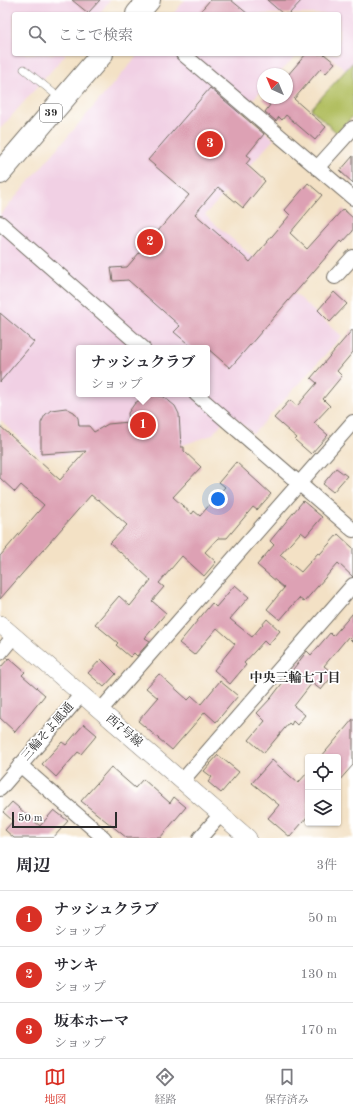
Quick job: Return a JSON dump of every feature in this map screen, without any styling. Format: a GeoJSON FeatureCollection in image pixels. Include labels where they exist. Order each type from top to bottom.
{"type":"FeatureCollection","features":[{"type":"Feature","properties":{"kind":"highway"},"geometry":{"type":"LineString","coordinates":[[139,12],[149,0]]}},
{"type":"Feature","properties":{"kind":"highway","name":"39"},"geometry":{"type":"LineString","coordinates":[[0,173],[100,56]]}},
{"type":"Feature","properties":{"kind":"street"},"geometry":{"type":"LineString","coordinates":[[185,56],[353,198]]}},
{"type":"Feature","properties":{"kind":"street"},"geometry":{"type":"LineString","coordinates":[[318,168],[353,128]]}},
{"type":"Feature","properties":{"kind":"street"},"geometry":{"type":"LineString","coordinates":[[0,223],[140,345]]}},
{"type":"Feature","properties":{"kind":"street"},"geometry":{"type":"LineString","coordinates":[[335,277],[353,257]]}},
{"type":"Feature","properties":{"kind":"street"},"geometry":{"type":"LineString","coordinates":[[199,397],[353,530]]}},
{"type":"Feature","properties":{"kind":"street"},"geometry":{"type":"LineString","coordinates":[[100,712],[353,422]]}},
{"type":"Feature","properties":{"kind":"street"},"geometry":{"type":"LineString","coordinates":[[182,781],[353,585]]}},
{"type":"Feature","properties":{"kind":"street","name":"西7号線"},"geometry":{"type":"LineString","coordinates":[[0,624],[100,712],[248,838]]}},
{"type":"Feature","properties":{"kind":"street"},"geometry":{"type":"LineString","coordinates":[[0,653],[14,636]]}},
{"type":"Feature","properties":{"kind":"street","name":"三輪そよ風通"},"geometry":{"type":"LineString","coordinates":[[0,789],[81,694]]}},
{"type":"Feature","properties":{"kind":"street"},"geometry":{"type":"LineString","coordinates":[[20,765],[88,833],[104,838]]}},
{"type":"Feature","properties":{"kind":"street"},"geometry":{"type":"LineString","coordinates":[[200,838],[221,814]]}},
{"type":"Feature","properties":{"kind":"lane"},"geometry":{"type":"LineString","coordinates":[[24,69],[62,101]]}},
{"type":"Feature","properties":{"kind":"shaded area"},"geometry":{"type":"Polygon","coordinates":[[[0,0],[110,0],[101,12],[12,12],[12,56],[64,56],[0,129],[0,0]]]}},
{"type":"Feature","properties":{"kind":"shaded area"},"geometry":{"type":"Polygon","coordinates":[[[185,0],[353,0],[353,62],[346,70],[329,56],[341,56],[341,12],[175,12],[185,0]]]}},
{"type":"Feature","properties":{"kind":"shaded area"},"geometry":{"type":"Polygon","coordinates":[[[137,56],[296,56],[284,68],[257,68],[257,95],[241,111],[274,139],[205,215],[342,336],[253,434],[230,413],[212,435],[183,445],[41,457],[0,420],[0,215],[137,56]]]}},
{"type":"Feature","properties":{"kind":"green space"},"geometry":{"type":"Polygon","coordinates":[[[353,62],[353,116],[337,133],[311,109],[353,62]]]}},
{"type":"Feature","properties":{"kind":"building"},"geometry":{"type":"Polygon","coordinates":[[[72,0],[100,0],[89,12],[87,12],[72,0]]]}},
{"type":"Feature","properties":{"kind":"building"},"geometry":{"type":"Polygon","coordinates":[[[210,0],[231,0],[246,12],[200,12],[210,0]]]}},
{"type":"Feature","properties":{"kind":"building"},"geometry":{"type":"Polygon","coordinates":[[[267,0],[302,0],[291,12],[281,12],[267,0]]]}},
{"type":"Feature","properties":{"kind":"building"},"geometry":{"type":"Polygon","coordinates":[[[304,56],[326,56],[335,63],[326,73],[321,68],[294,99],[326,127],[315,140],[286,115],[282,120],[279,117],[276,121],[265,112],[270,105],[269,104],[293,104],[293,69],[304,56]]]}},
{"type":"Feature","properties":{"kind":"building"},"geometry":{"type":"Polygon","coordinates":[[[210,88],[264,134],[247,155],[251,158],[246,164],[265,181],[243,208],[218,187],[195,214],[250,262],[290,215],[285,210],[308,183],[322,195],[290,233],[307,249],[343,209],[353,218],[353,231],[342,243],[340,241],[230,368],[210,351],[210,345],[189,345],[174,332],[180,326],[128,280],[113,281],[111,268],[127,267],[189,195],[148,160],[210,88]]]}},
{"type":"Feature","properties":{"kind":"building"},"geometry":{"type":"Polygon","coordinates":[[[353,156],[353,183],[340,171],[353,156]]]}},
{"type":"Feature","properties":{"kind":"building"},"geometry":{"type":"Polygon","coordinates":[[[334,292],[347,304],[330,322],[318,310],[334,292]]]}},
{"type":"Feature","properties":{"kind":"building"},"geometry":{"type":"Polygon","coordinates":[[[0,313],[34,342],[0,382],[0,313]]]}},
{"type":"Feature","properties":{"kind":"building"},"geometry":{"type":"Polygon","coordinates":[[[353,329],[353,352],[337,371],[342,376],[323,399],[330,406],[314,423],[328,435],[311,454],[295,440],[297,438],[274,418],[290,400],[297,406],[317,383],[311,378],[353,329]]]}},
{"type":"Feature","properties":{"kind":"building"},"geometry":{"type":"Polygon","coordinates":[[[144,397],[164,397],[175,406],[179,414],[181,447],[184,447],[184,451],[201,467],[173,497],[192,514],[194,511],[200,516],[225,487],[219,482],[236,462],[271,494],[257,510],[253,507],[227,538],[218,538],[205,552],[216,562],[204,576],[182,556],[159,583],[164,587],[152,601],[166,613],[145,638],[150,641],[137,656],[134,653],[130,657],[116,645],[118,643],[95,624],[119,596],[130,606],[151,580],[110,543],[127,525],[98,499],[97,500],[91,495],[0,599],[0,556],[44,505],[21,485],[15,492],[0,478],[0,426],[60,480],[86,451],[41,454],[41,423],[45,415],[51,410],[66,408],[74,412],[78,418],[79,426],[89,426],[94,432],[108,424],[129,422],[128,413],[135,403],[144,397]]]}},
{"type":"Feature","properties":{"kind":"building"},"geometry":{"type":"Polygon","coordinates":[[[336,468],[347,476],[333,492],[323,484],[336,468]]]}},
{"type":"Feature","properties":{"kind":"building"},"geometry":{"type":"Polygon","coordinates":[[[303,501],[322,517],[306,536],[301,532],[280,555],[301,572],[338,534],[353,548],[353,577],[338,563],[304,602],[299,598],[280,620],[267,609],[284,588],[257,565],[274,545],[270,541],[303,501]]]}},
{"type":"Feature","properties":{"kind":"building"},"geometry":{"type":"Polygon","coordinates":[[[235,585],[249,597],[230,619],[252,637],[267,619],[280,631],[268,645],[264,641],[244,663],[246,665],[230,684],[214,670],[235,644],[217,628],[194,655],[179,643],[212,603],[216,607],[235,585]]]}},
{"type":"Feature","properties":{"kind":"building"},"geometry":{"type":"Polygon","coordinates":[[[353,613],[353,642],[348,637],[324,666],[334,674],[321,690],[312,683],[294,706],[305,715],[297,725],[293,721],[291,725],[289,723],[264,753],[249,740],[265,721],[257,713],[271,698],[307,651],[311,655],[330,633],[333,636],[353,613]]]}},
{"type":"Feature","properties":{"kind":"building"},"geometry":{"type":"Polygon","coordinates":[[[9,658],[25,672],[22,675],[45,695],[15,732],[0,718],[0,668],[9,658]]]}},
{"type":"Feature","properties":{"kind":"building"},"geometry":{"type":"Polygon","coordinates":[[[101,659],[116,674],[104,687],[88,673],[101,659]]]}},
{"type":"Feature","properties":{"kind":"building"},"geometry":{"type":"Polygon","coordinates":[[[159,674],[188,700],[192,696],[201,704],[220,681],[238,696],[216,722],[205,712],[172,750],[138,721],[158,698],[146,688],[159,674]]]}},
{"type":"Feature","properties":{"kind":"building"},"geometry":{"type":"Polygon","coordinates":[[[353,719],[353,765],[341,779],[341,754],[324,754],[353,719]]]}},
{"type":"Feature","properties":{"kind":"building"},"geometry":{"type":"Polygon","coordinates":[[[84,724],[97,735],[81,754],[78,752],[56,777],[42,764],[62,742],[66,745],[84,724]]]}},
{"type":"Feature","properties":{"kind":"building"},"geometry":{"type":"Polygon","coordinates":[[[218,755],[239,772],[221,793],[208,782],[212,777],[204,771],[218,755]]]}},
{"type":"Feature","properties":{"kind":"building"},"geometry":{"type":"Polygon","coordinates":[[[272,760],[298,783],[305,775],[305,820],[290,837],[268,818],[279,805],[252,783],[272,760]]]}},
{"type":"Feature","properties":{"kind":"building"},"geometry":{"type":"Polygon","coordinates":[[[111,767],[135,788],[143,779],[170,803],[174,797],[186,807],[160,838],[127,838],[81,801],[111,767]]]}},
{"type":"Feature","properties":{"kind":"building"},"geometry":{"type":"Polygon","coordinates":[[[12,802],[40,826],[54,810],[68,821],[53,838],[14,838],[5,830],[13,821],[3,812],[12,802]]]}},
{"type":"Feature","properties":{"kind":"place","name":"坂本ホーマ"},"geometry":{"type":"Point","coordinates":[210,144]}},
{"type":"Feature","properties":{"kind":"place","name":"サンキ"},"geometry":{"type":"Point","coordinates":[150,242]}},
{"type":"Feature","properties":{"kind":"place","name":"ナッシュクラブ"},"geometry":{"type":"Point","coordinates":[143,425]}},
{"type":"Feature","properties":{"kind":"district","name":"中央三輪七丁目"},"geometry":{"type":"Point","coordinates":[295,678]}}]}
